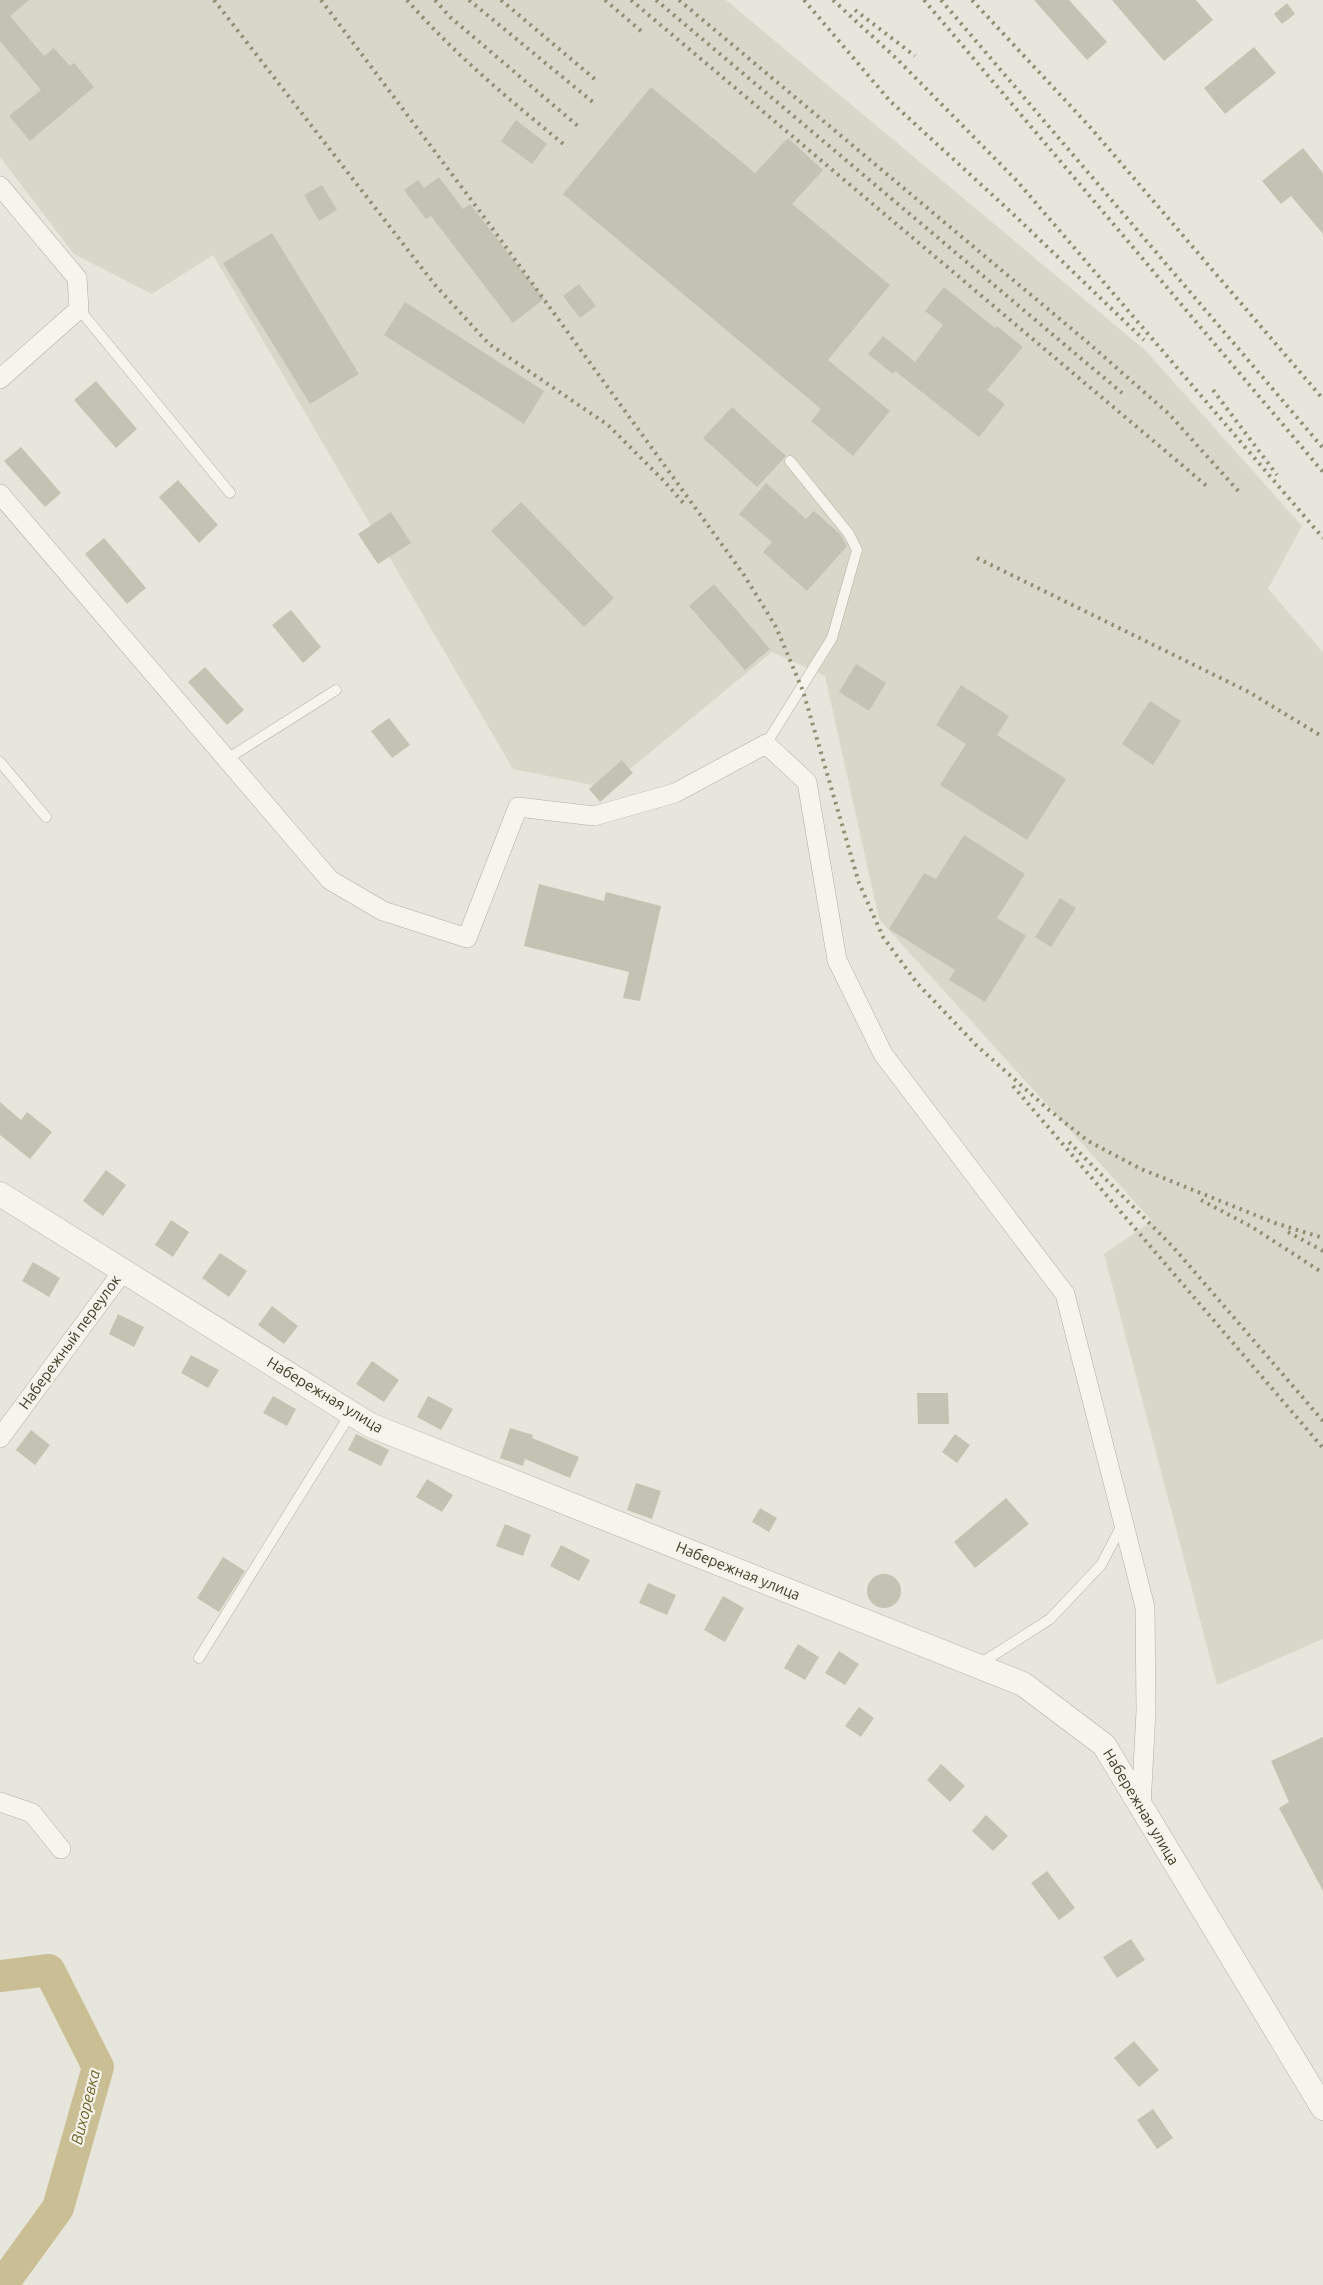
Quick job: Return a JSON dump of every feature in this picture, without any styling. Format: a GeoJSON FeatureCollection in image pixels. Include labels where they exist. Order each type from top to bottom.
{"type":"FeatureCollection","features":[{"type":"Feature","properties":{"kind":"street"},"geometry":{"type":"LineString","coordinates":[[0,186],[77,278],[79,309],[0,379]]}},
{"type":"Feature","properties":{"kind":"street"},"geometry":{"type":"LineString","coordinates":[[0,494],[330,880],[383,911],[467,938],[518,807],[594,816],[675,793],[766,744],[807,782],[837,960],[883,1054],[1065,1294],[1122,1525],[1145,1607],[1146,1711],[1141,1807]]}},
{"type":"Feature","properties":{"kind":"street","name":"Набережная улица"},"geometry":{"type":"LineString","coordinates":[[0,1194],[370,1425],[1023,1684],[1104,1745],[1323,2108]]}},
{"type":"Feature","properties":{"kind":"street","name":"Набережный переулок"},"geometry":{"type":"LineString","coordinates":[[0,1438],[123,1270]]}},
{"type":"Feature","properties":{"kind":"street"},"geometry":{"type":"LineString","coordinates":[[0,1802],[32,1813],[61,1849]]}},
{"type":"Feature","properties":{"kind":"lane"},"geometry":{"type":"LineString","coordinates":[[79,309],[230,493]]}},
{"type":"Feature","properties":{"kind":"lane"},"geometry":{"type":"LineString","coordinates":[[766,744],[832,638],[857,550],[849,534],[790,461]]}},
{"type":"Feature","properties":{"kind":"lane"},"geometry":{"type":"LineString","coordinates":[[227,759],[336,690]]}},
{"type":"Feature","properties":{"kind":"lane"},"geometry":{"type":"LineString","coordinates":[[0,762],[46,817]]}},
{"type":"Feature","properties":{"kind":"lane"},"geometry":{"type":"LineString","coordinates":[[199,1658],[351,1413]]}},
{"type":"Feature","properties":{"kind":"lane"},"geometry":{"type":"LineString","coordinates":[[977,1666],[1050,1619],[1101,1565],[1122,1525]]}},
{"type":"Feature","properties":{"kind":"shaded area"},"geometry":{"type":"Polygon","coordinates":[[[0,0],[726,0],[1146,351],[1302,526],[1268,589],[1323,652],[1323,1639],[1217,1685],[1104,1254],[1152,1221],[879,919],[825,676],[772,652],[607,788],[513,769],[213,255],[152,294],[74,254],[0,157],[0,0]]]}},
{"type":"Feature","properties":{"kind":"building"},"geometry":{"type":"Polygon","coordinates":[[[0,0],[29,0],[10,16],[44,56],[54,48],[70,66],[74,63],[94,87],[30,141],[9,116],[41,90],[0,41],[0,0]]]}},
{"type":"Feature","properties":{"kind":"building"},"geometry":{"type":"Polygon","coordinates":[[[1034,0],[1069,0],[1107,42],[1087,60],[1034,0]]]}},
{"type":"Feature","properties":{"kind":"building"},"geometry":{"type":"Polygon","coordinates":[[[1112,0],[1196,0],[1213,20],[1164,61],[1112,0]]]}},
{"type":"Feature","properties":{"kind":"building"},"geometry":{"type":"Polygon","coordinates":[[[1287,3],[1295,14],[1282,24],[1274,14],[1287,3]]]}},
{"type":"Feature","properties":{"kind":"building"},"geometry":{"type":"Polygon","coordinates":[[[1254,47],[1276,73],[1225,114],[1204,88],[1254,47]]]}},
{"type":"Feature","properties":{"kind":"building"},"geometry":{"type":"Polygon","coordinates":[[[651,87],[755,173],[788,138],[823,170],[792,204],[890,285],[828,360],[890,411],[853,456],[811,421],[821,409],[563,194],[651,87]]]}},
{"type":"Feature","properties":{"kind":"building"},"geometry":{"type":"Polygon","coordinates":[[[516,120],[547,144],[532,164],[501,141],[516,120]]]}},
{"type":"Feature","properties":{"kind":"building"},"geometry":{"type":"Polygon","coordinates":[[[1303,148],[1323,173],[1323,234],[1291,196],[1281,204],[1262,181],[1303,148]]]}},
{"type":"Feature","properties":{"kind":"building"},"geometry":{"type":"Polygon","coordinates":[[[439,177],[463,209],[470,204],[544,299],[513,323],[431,216],[426,219],[404,190],[418,180],[424,188],[439,177]]]}},
{"type":"Feature","properties":{"kind":"building"},"geometry":{"type":"Polygon","coordinates":[[[322,185],[337,210],[319,221],[304,195],[322,185]]]}},
{"type":"Feature","properties":{"kind":"building"},"geometry":{"type":"Polygon","coordinates":[[[272,233],[359,374],[310,404],[223,263],[272,233]]]}},
{"type":"Feature","properties":{"kind":"building"},"geometry":{"type":"Polygon","coordinates":[[[579,284],[596,306],[580,318],[563,296],[579,284]]]}},
{"type":"Feature","properties":{"kind":"building"},"geometry":{"type":"Polygon","coordinates":[[[944,287],[995,328],[997,326],[1023,347],[987,390],[1005,404],[979,437],[895,371],[893,374],[868,354],[883,336],[915,362],[943,325],[925,311],[944,287]]]}},
{"type":"Feature","properties":{"kind":"building"},"geometry":{"type":"Polygon","coordinates":[[[405,302],[544,391],[524,424],[384,335],[405,302]]]}},
{"type":"Feature","properties":{"kind":"building"},"geometry":{"type":"Polygon","coordinates":[[[96,381],[137,429],[116,448],[74,400],[96,381]]]}},
{"type":"Feature","properties":{"kind":"building"},"geometry":{"type":"Polygon","coordinates":[[[732,407],[786,456],[757,487],[703,438],[732,407]]]}},
{"type":"Feature","properties":{"kind":"building"},"geometry":{"type":"Polygon","coordinates":[[[21,447],[61,493],[45,507],[4,461],[21,447]]]}},
{"type":"Feature","properties":{"kind":"building"},"geometry":{"type":"Polygon","coordinates":[[[178,480],[218,525],[199,543],[159,497],[178,480]]]}},
{"type":"Feature","properties":{"kind":"building"},"geometry":{"type":"Polygon","coordinates":[[[766,483],[806,519],[814,511],[840,534],[847,546],[807,591],[763,552],[772,542],[739,514],[766,483]]]}},
{"type":"Feature","properties":{"kind":"building"},"geometry":{"type":"Polygon","coordinates":[[[521,502],[614,598],[584,627],[491,531],[521,502]]]}},
{"type":"Feature","properties":{"kind":"building"},"geometry":{"type":"Polygon","coordinates":[[[391,512],[411,543],[378,564],[358,534],[391,512]]]}},
{"type":"Feature","properties":{"kind":"building"},"geometry":{"type":"Polygon","coordinates":[[[104,538],[146,588],[127,604],[85,554],[104,538]]]}},
{"type":"Feature","properties":{"kind":"building"},"geometry":{"type":"Polygon","coordinates":[[[714,584],[770,649],[745,670],[689,606],[714,584]]]}},
{"type":"Feature","properties":{"kind":"building"},"geometry":{"type":"Polygon","coordinates":[[[291,610],[321,647],[303,663],[272,625],[291,610]]]}},
{"type":"Feature","properties":{"kind":"building"},"geometry":{"type":"Polygon","coordinates":[[[856,664],[886,683],[869,711],[839,692],[856,664]]]}},
{"type":"Feature","properties":{"kind":"building"},"geometry":{"type":"Polygon","coordinates":[[[205,667],[244,710],[227,725],[188,682],[205,667]]]}},
{"type":"Feature","properties":{"kind":"building"},"geometry":{"type":"Polygon","coordinates":[[[961,685],[1009,716],[997,735],[1066,779],[1027,840],[940,785],[966,744],[936,725],[961,685]]]}},
{"type":"Feature","properties":{"kind":"building"},"geometry":{"type":"Polygon","coordinates":[[[1150,701],[1181,721],[1153,765],[1122,744],[1150,701]]]}},
{"type":"Feature","properties":{"kind":"building"},"geometry":{"type":"Polygon","coordinates":[[[389,718],[410,745],[392,758],[371,731],[389,718]]]}},
{"type":"Feature","properties":{"kind":"building"},"geometry":{"type":"Polygon","coordinates":[[[622,760],[633,773],[600,802],[589,789],[622,760]]]}},
{"type":"Feature","properties":{"kind":"building"},"geometry":{"type":"Polygon","coordinates":[[[964,835],[1025,874],[997,918],[1026,936],[985,1002],[949,980],[955,970],[889,929],[924,873],[936,879],[964,835]]]}},
{"type":"Feature","properties":{"kind":"building"},"geometry":{"type":"Polygon","coordinates":[[[539,884],[604,901],[606,892],[661,906],[640,1001],[623,998],[629,972],[524,946],[539,884]]]}},
{"type":"Feature","properties":{"kind":"building"},"geometry":{"type":"Polygon","coordinates":[[[1060,898],[1076,908],[1051,947],[1035,937],[1060,898]]]}},
{"type":"Feature","properties":{"kind":"building"},"geometry":{"type":"Polygon","coordinates":[[[0,1102],[21,1120],[27,1112],[52,1132],[30,1159],[0,1135],[0,1102]]]}},
{"type":"Feature","properties":{"kind":"building"},"geometry":{"type":"Polygon","coordinates":[[[106,1170],[126,1185],[103,1216],[83,1201],[106,1170]]]}},
{"type":"Feature","properties":{"kind":"building"},"geometry":{"type":"Polygon","coordinates":[[[171,1220],[189,1232],[173,1257],[155,1245],[171,1220]]]}},
{"type":"Feature","properties":{"kind":"building"},"geometry":{"type":"Polygon","coordinates":[[[220,1253],[247,1271],[229,1297],[202,1278],[220,1253]]]}},
{"type":"Feature","properties":{"kind":"building"},"geometry":{"type":"Polygon","coordinates":[[[33,1262],[60,1278],[49,1297],[22,1281],[33,1262]]]}},
{"type":"Feature","properties":{"kind":"building"},"geometry":{"type":"Polygon","coordinates":[[[272,1306],[298,1326],[284,1344],[258,1325],[272,1306]]]}},
{"type":"Feature","properties":{"kind":"building"},"geometry":{"type":"Polygon","coordinates":[[[118,1314],[144,1327],[134,1347],[109,1334],[118,1314]]]}},
{"type":"Feature","properties":{"kind":"building"},"geometry":{"type":"Polygon","coordinates":[[[191,1355],[219,1370],[208,1388],[181,1373],[191,1355]]]}},
{"type":"Feature","properties":{"kind":"building"},"geometry":{"type":"Polygon","coordinates":[[[372,1361],[399,1380],[384,1402],[356,1384],[372,1361]]]}},
{"type":"Feature","properties":{"kind":"building"},"geometry":{"type":"Polygon","coordinates":[[[917,1393],[948,1393],[949,1424],[918,1424],[917,1393]]]}},
{"type":"Feature","properties":{"kind":"building"},"geometry":{"type":"Polygon","coordinates":[[[273,1396],[296,1409],[287,1426],[263,1413],[273,1396]]]}},
{"type":"Feature","properties":{"kind":"building"},"geometry":{"type":"Polygon","coordinates":[[[428,1396],[453,1409],[441,1430],[417,1417],[428,1396]]]}},
{"type":"Feature","properties":{"kind":"building"},"geometry":{"type":"Polygon","coordinates":[[[510,1428],[533,1435],[532,1438],[579,1457],[570,1478],[525,1459],[523,1466],[500,1458],[510,1428]]]}},
{"type":"Feature","properties":{"kind":"building"},"geometry":{"type":"Polygon","coordinates":[[[31,1430],[50,1445],[35,1465],[16,1450],[31,1430]]]}},
{"type":"Feature","properties":{"kind":"building"},"geometry":{"type":"Polygon","coordinates":[[[356,1434],[389,1450],[381,1466],[348,1450],[356,1434]]]}},
{"type":"Feature","properties":{"kind":"building"},"geometry":{"type":"Polygon","coordinates":[[[955,1434],[970,1445],[957,1463],[942,1452],[955,1434]]]}},
{"type":"Feature","properties":{"kind":"building"},"geometry":{"type":"Polygon","coordinates":[[[427,1479],[453,1495],[442,1512],[416,1497],[427,1479]]]}},
{"type":"Feature","properties":{"kind":"building"},"geometry":{"type":"Polygon","coordinates":[[[636,1483],[661,1491],[652,1519],[627,1510],[636,1483]]]}},
{"type":"Feature","properties":{"kind":"building"},"geometry":{"type":"Polygon","coordinates":[[[1006,1498],[1029,1524],[975,1568],[954,1542],[1006,1498]]]}},
{"type":"Feature","properties":{"kind":"building"},"geometry":{"type":"Polygon","coordinates":[[[760,1508],[777,1518],[769,1532],[752,1522],[760,1508]]]}},
{"type":"Feature","properties":{"kind":"building"},"geometry":{"type":"Polygon","coordinates":[[[505,1524],[531,1535],[523,1556],[496,1546],[505,1524]]]}},
{"type":"Feature","properties":{"kind":"building"},"geometry":{"type":"Polygon","coordinates":[[[561,1545],[590,1560],[579,1581],[550,1566],[561,1545]]]}},
{"type":"Feature","properties":{"kind":"building"},"geometry":{"type":"Polygon","coordinates":[[[223,1557],[245,1571],[219,1612],[197,1598],[223,1557]]]}},
{"type":"Feature","properties":{"kind":"building"},"geometry":{"type":"Polygon","coordinates":[[[884,1574],[891,1575],[896,1579],[900,1584],[900,1598],[896,1603],[891,1607],[884,1608],[877,1607],[872,1603],[868,1598],[867,1591],[868,1584],[872,1579],[877,1575],[884,1574]]]}},
{"type":"Feature","properties":{"kind":"building"},"geometry":{"type":"Polygon","coordinates":[[[648,1583],[676,1595],[667,1615],[639,1603],[648,1583]]]}},
{"type":"Feature","properties":{"kind":"building"},"geometry":{"type":"Polygon","coordinates":[[[723,1596],[744,1608],[725,1642],[704,1630],[723,1596]]]}},
{"type":"Feature","properties":{"kind":"building"},"geometry":{"type":"Polygon","coordinates":[[[798,1644],[819,1657],[805,1680],[784,1668],[798,1644]]]}},
{"type":"Feature","properties":{"kind":"building"},"geometry":{"type":"Polygon","coordinates":[[[839,1651],[859,1664],[845,1685],[825,1673],[839,1651]]]}},
{"type":"Feature","properties":{"kind":"building"},"geometry":{"type":"Polygon","coordinates":[[[859,1707],[874,1718],[861,1737],[845,1726],[859,1707]]]}},
{"type":"Feature","properties":{"kind":"building"},"geometry":{"type":"Polygon","coordinates":[[[1323,1737],[1323,1891],[1279,1808],[1289,1802],[1271,1761],[1323,1737]]]}},
{"type":"Feature","properties":{"kind":"building"},"geometry":{"type":"Polygon","coordinates":[[[941,1764],[965,1786],[950,1802],[927,1780],[941,1764]]]}},
{"type":"Feature","properties":{"kind":"building"},"geometry":{"type":"Polygon","coordinates":[[[986,1815],[1008,1836],[993,1851],[972,1831],[986,1815]]]}},
{"type":"Feature","properties":{"kind":"building"},"geometry":{"type":"Polygon","coordinates":[[[1047,1871],[1075,1908],[1059,1920],[1031,1883],[1047,1871]]]}},
{"type":"Feature","properties":{"kind":"building"},"geometry":{"type":"Polygon","coordinates":[[[1131,1939],[1145,1960],[1117,1978],[1103,1957],[1131,1939]]]}},
{"type":"Feature","properties":{"kind":"building"},"geometry":{"type":"Polygon","coordinates":[[[1134,2041],[1159,2070],[1139,2087],[1114,2058],[1134,2041]]]}},
{"type":"Feature","properties":{"kind":"building"},"geometry":{"type":"Polygon","coordinates":[[[1153,2109],[1173,2138],[1157,2149],[1137,2120],[1153,2109]]]}},
{"type":"Feature","properties":{"kind":"waterway","name":"Вихоревка"},"geometry":{"type":"LineString","coordinates":[[0,1976],[49,1970],[98,2067],[58,2208],[2,2285]]}},
{"type":"Feature","properties":{"kind":"railway"},"geometry":{"type":"LineString","coordinates":[[214,0],[435,285],[489,344],[608,425],[686,506]]}},
{"type":"Feature","properties":{"kind":"railway"},"geometry":{"type":"LineString","coordinates":[[321,0],[487,221],[744,575],[776,627],[803,691],[859,883],[883,937],[917,983],[976,1045],[1049,1110],[1088,1141],[1141,1169],[1275,1223],[1323,1238]]}},
{"type":"Feature","properties":{"kind":"railway"},"geometry":{"type":"LineString","coordinates":[[407,0],[464,59],[567,147]]}},
{"type":"Feature","properties":{"kind":"railway"},"geometry":{"type":"LineString","coordinates":[[435,0],[450,17],[579,127]]}},
{"type":"Feature","properties":{"kind":"railway"},"geometry":{"type":"LineString","coordinates":[[469,0],[594,103]]}},
{"type":"Feature","properties":{"kind":"railway"},"geometry":{"type":"LineString","coordinates":[[501,0],[597,81]]}},
{"type":"Feature","properties":{"kind":"railway"},"geometry":{"type":"LineString","coordinates":[[605,0],[641,31]]}},
{"type":"Feature","properties":{"kind":"railway"},"geometry":{"type":"LineString","coordinates":[[631,0],[1208,487]]}},
{"type":"Feature","properties":{"kind":"railway"},"geometry":{"type":"LineString","coordinates":[[656,0],[1122,393]]}},
{"type":"Feature","properties":{"kind":"railway"},"geometry":{"type":"LineString","coordinates":[[679,0],[1086,341],[1169,414],[1241,494]]}},
{"type":"Feature","properties":{"kind":"railway"},"geometry":{"type":"LineString","coordinates":[[804,0],[890,101],[1012,213],[1144,340]]}},
{"type":"Feature","properties":{"kind":"railway"},"geometry":{"type":"LineString","coordinates":[[833,0],[897,59],[1017,181],[1323,538]]}},
{"type":"Feature","properties":{"kind":"railway"},"geometry":{"type":"LineString","coordinates":[[924,0],[1323,472]]}},
{"type":"Feature","properties":{"kind":"railway"},"geometry":{"type":"LineString","coordinates":[[941,0],[1323,448]]}},
{"type":"Feature","properties":{"kind":"railway"},"geometry":{"type":"LineString","coordinates":[[972,0],[1090,127],[1323,399]]}},
{"type":"Feature","properties":{"kind":"railway"},"geometry":{"type":"LineString","coordinates":[[855,10],[915,56]]}},
{"type":"Feature","properties":{"kind":"railway"},"geometry":{"type":"LineString","coordinates":[[1213,390],[1277,475]]}},
{"type":"Feature","properties":{"kind":"railway"},"geometry":{"type":"LineString","coordinates":[[977,558],[1249,692],[1323,737]]}},
{"type":"Feature","properties":{"kind":"railway"},"geometry":{"type":"LineString","coordinates":[[1013,1086],[1323,1448]]}},
{"type":"Feature","properties":{"kind":"railway"},"geometry":{"type":"LineString","coordinates":[[1069,1142],[1174,1248],[1323,1421]]}},
{"type":"Feature","properties":{"kind":"railway"},"geometry":{"type":"LineString","coordinates":[[1201,1200],[1252,1227],[1323,1273]]}},
{"type":"Feature","properties":{"kind":"railway"},"geometry":{"type":"LineString","coordinates":[[1288,1232],[1323,1251]]}}]}
